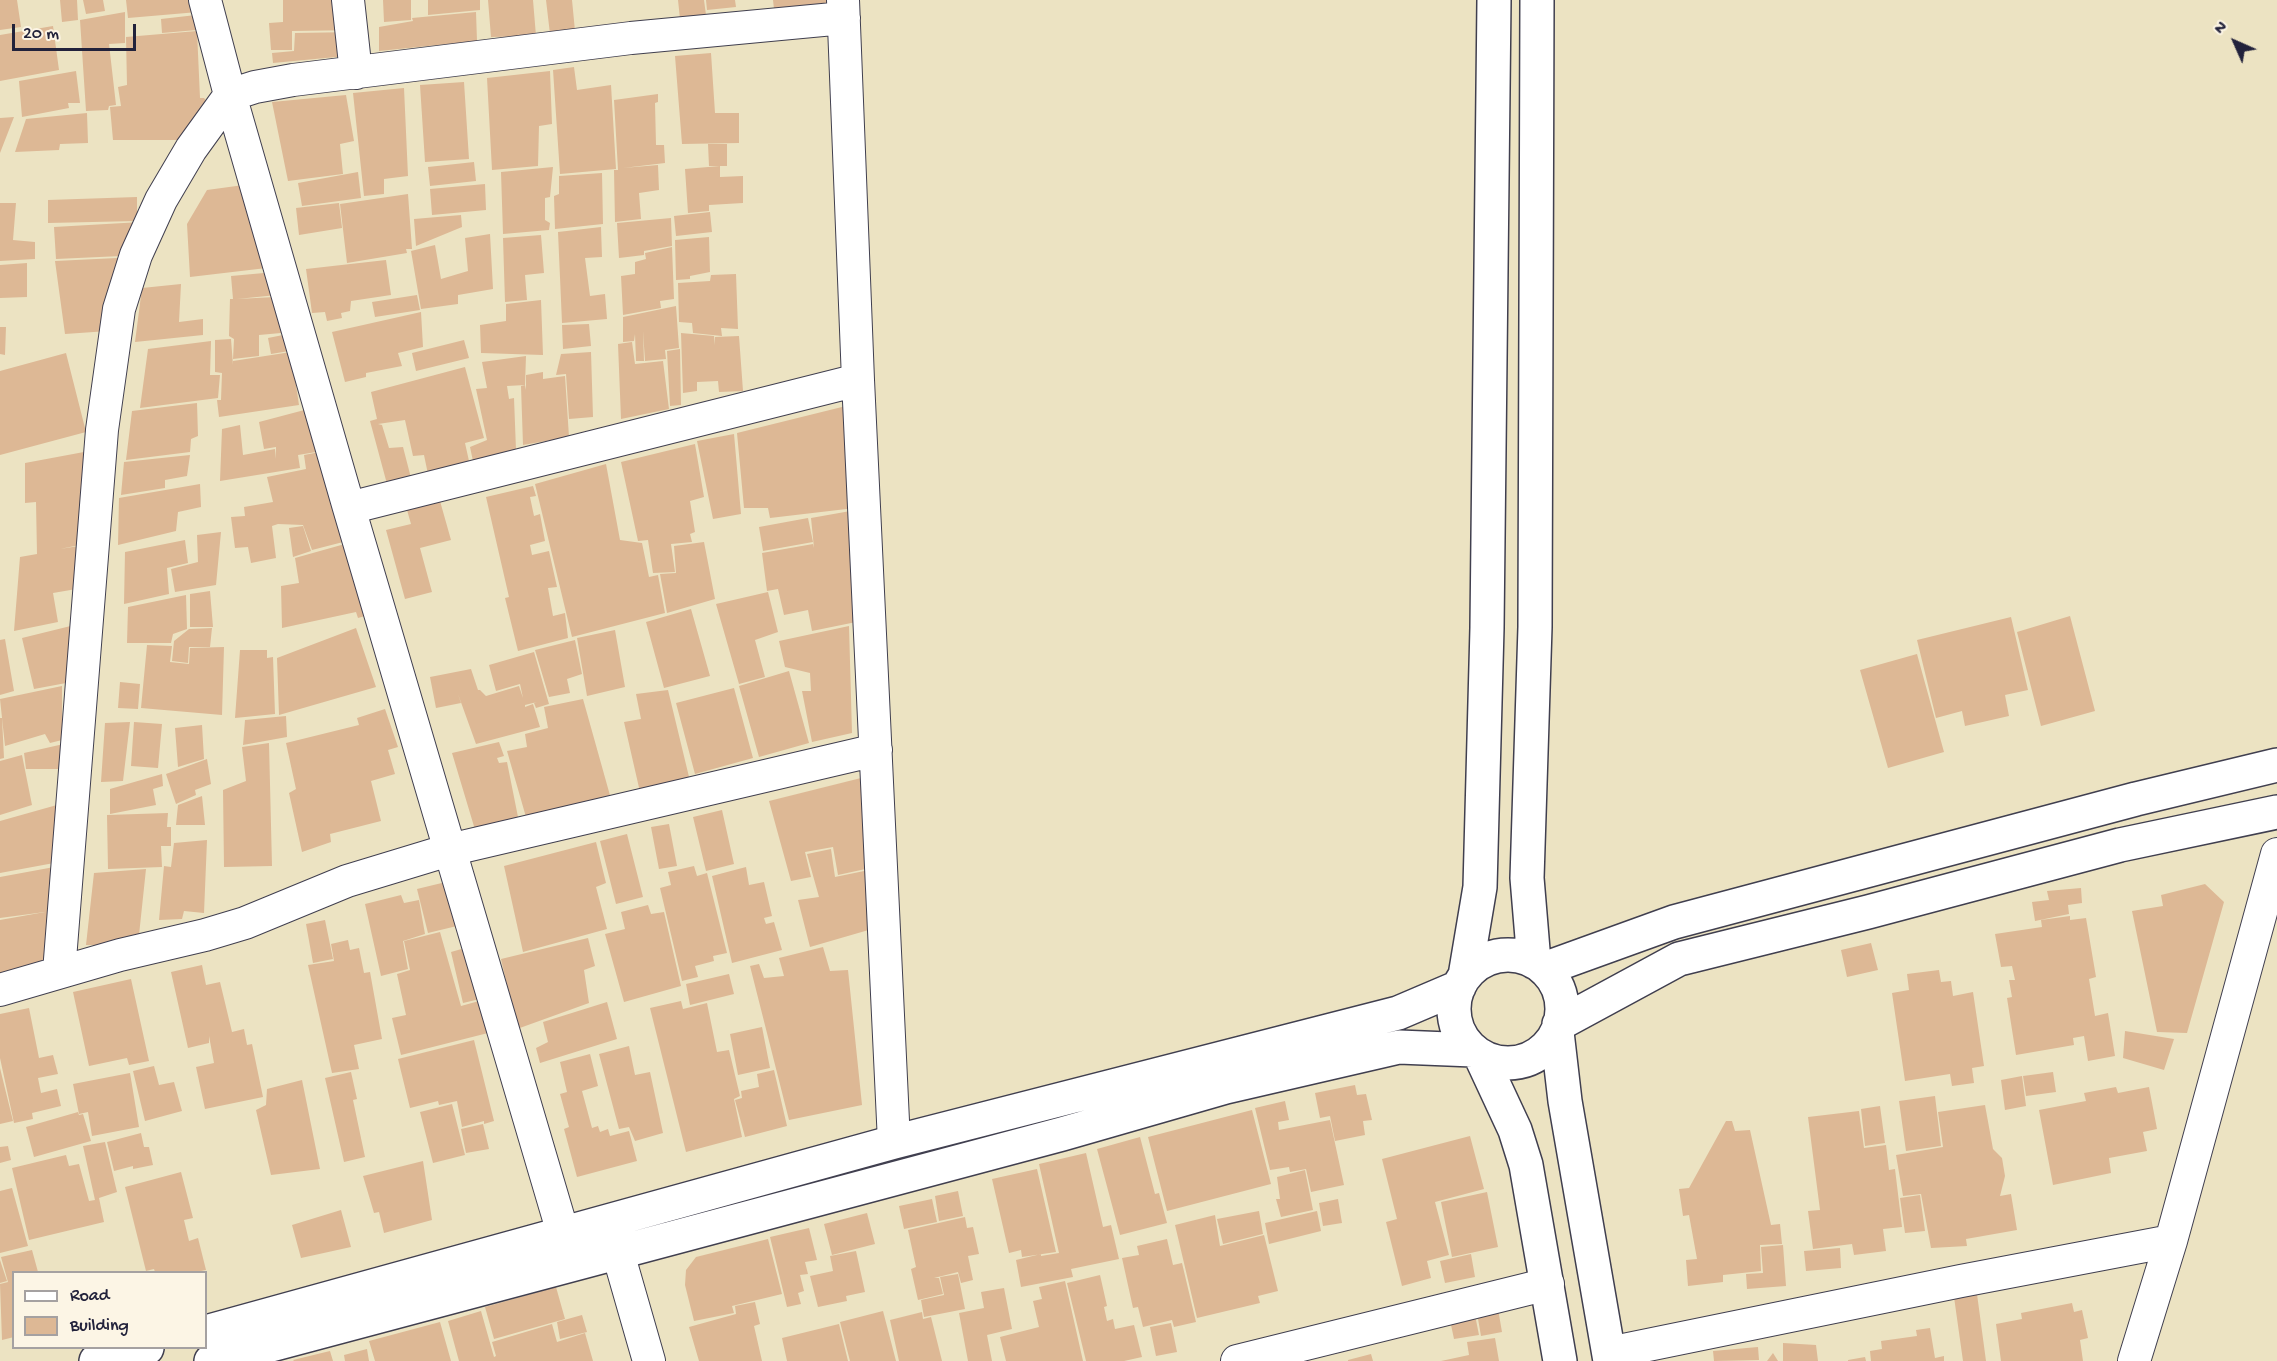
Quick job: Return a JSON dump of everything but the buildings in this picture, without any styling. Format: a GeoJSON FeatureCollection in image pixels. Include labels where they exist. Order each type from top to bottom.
{"type":"FeatureCollection","features":[{"type":"Feature","properties":{"kind":"street"},"geometry":{"type":"LineString","coordinates":[[205,0],[230,95],[349,508],[563,1233]]}},
{"type":"Feature","properties":{"kind":"street"},"geometry":{"type":"LineString","coordinates":[[348,0],[356,73]]}},
{"type":"Feature","properties":{"kind":"street"},"geometry":{"type":"LineString","coordinates":[[1494,0],[1487,628],[1480,887],[1462,981],[1456,993],[1453,1011],[1457,1030],[1477,1054],[1515,1130],[1526,1165],[1560,1361]]}},
{"type":"Feature","properties":{"kind":"street"},"geometry":{"type":"LineString","coordinates":[[1537,0],[1535,627],[1527,878],[1539,965]]}},
{"type":"Feature","properties":{"kind":"street"},"geometry":{"type":"LineString","coordinates":[[59,972],[102,430],[119,309],[136,255],[161,200],[191,149],[230,95],[255,87],[843,9],[894,1142]]}},
{"type":"Feature","properties":{"kind":"street"},"geometry":{"type":"LineString","coordinates":[[349,508],[858,380]]}},
{"type":"Feature","properties":{"kind":"street"},"geometry":{"type":"LineString","coordinates":[[0,990],[120,955],[205,936],[244,923],[347,881],[449,850],[876,750]]}},
{"type":"Feature","properties":{"kind":"street"},"geometry":{"type":"LineString","coordinates":[[1539,965],[1674,922],[2136,799],[2277,765]]}},
{"type":"Feature","properties":{"kind":"street"},"geometry":{"type":"LineString","coordinates":[[1558,1028],[1679,959],[2120,845],[2277,812]]}},
{"type":"Feature","properties":{"kind":"street"},"geometry":{"type":"LineString","coordinates":[[2134,1361],[2171,1241],[2277,854]]}},
{"type":"Feature","properties":{"kind":"street"},"geometry":{"type":"LineString","coordinates":[[207,1332],[894,1142],[1398,1012],[1462,981],[1479,963],[1496,956],[1513,955],[1539,965],[1555,982],[1561,998],[1562,1015],[1548,1046],[1534,1057],[1518,1062],[1499,1063],[1477,1054],[1399,1047],[1226,1087],[618,1253],[211,1361]]}},
{"type":"Feature","properties":{"kind":"street"},"geometry":{"type":"LineString","coordinates":[[1558,1028],[1565,1101],[1609,1357],[1961,1281],[2171,1241]]}},
{"type":"Feature","properties":{"kind":"street"},"geometry":{"type":"LineString","coordinates":[[618,1253],[649,1361]]}},
{"type":"Feature","properties":{"kind":"street"},"geometry":{"type":"LineString","coordinates":[[1237,1361],[1548,1284]]}},
{"type":"Feature","properties":{"kind":"street"},"geometry":{"type":"LineString","coordinates":[[96,1361],[140,1349]]}}]}
